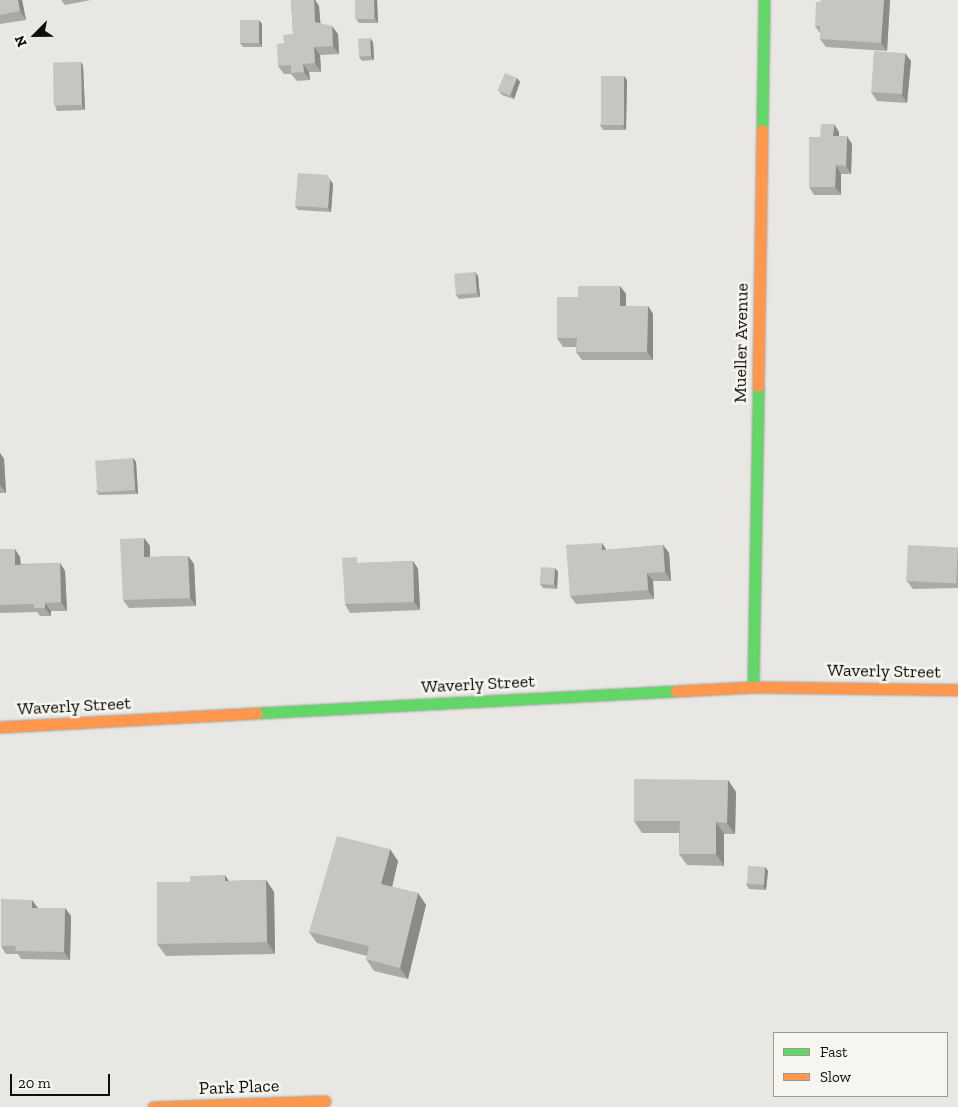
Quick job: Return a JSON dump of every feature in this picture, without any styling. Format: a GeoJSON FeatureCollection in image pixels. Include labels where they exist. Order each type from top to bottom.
{"type":"FeatureCollection","features":[{"type":"Feature","properties":{"kind":"street","name":"Mueller Avenue"},"geometry":{"type":"LineString","coordinates":[[753,687],[764,0]]}},
{"type":"Feature","properties":{"kind":"street","name":"Waverly Street"},"geometry":{"type":"LineString","coordinates":[[0,728],[753,687],[958,690]]}},
{"type":"Feature","properties":{"kind":"street","name":"Park Place"},"geometry":{"type":"LineString","coordinates":[[153,1107],[325,1101]]}},
{"type":"Feature","properties":{"kind":"building"},"geometry":{"type":"Polygon","coordinates":[[[0,0],[18,0],[20,11],[0,15],[0,0]]]}},
{"type":"Feature","properties":{"kind":"building"},"geometry":{"type":"Polygon","coordinates":[[[291,0],[314,0],[315,22],[332,26],[333,46],[314,47],[315,63],[303,64],[304,72],[291,73],[291,65],[278,66],[277,44],[284,43],[283,35],[293,34],[291,0]]]}},
{"type":"Feature","properties":{"kind":"building"},"geometry":{"type":"Polygon","coordinates":[[[355,0],[374,0],[374,19],[355,19],[355,0]]]}},
{"type":"Feature","properties":{"kind":"building"},"geometry":{"type":"Polygon","coordinates":[[[821,0],[884,0],[881,43],[820,39],[820,26],[815,26],[816,2],[821,2],[821,0]]]}},
{"type":"Feature","properties":{"kind":"building"},"geometry":{"type":"Polygon","coordinates":[[[240,20],[259,20],[259,43],[240,43],[240,20]]]}},
{"type":"Feature","properties":{"kind":"building"},"geometry":{"type":"Polygon","coordinates":[[[370,38],[371,56],[359,57],[358,39],[370,38]]]}},
{"type":"Feature","properties":{"kind":"building"},"geometry":{"type":"Polygon","coordinates":[[[874,51],[905,53],[902,94],[871,92],[874,51]]]}},
{"type":"Feature","properties":{"kind":"building"},"geometry":{"type":"Polygon","coordinates":[[[53,62],[81,62],[82,105],[54,105],[53,62]]]}},
{"type":"Feature","properties":{"kind":"building"},"geometry":{"type":"Polygon","coordinates":[[[505,73],[517,78],[510,96],[498,90],[505,73]]]}},
{"type":"Feature","properties":{"kind":"building"},"geometry":{"type":"Polygon","coordinates":[[[601,76],[624,76],[624,125],[601,125],[601,76]]]}},
{"type":"Feature","properties":{"kind":"building"},"geometry":{"type":"Polygon","coordinates":[[[821,124],[834,124],[833,136],[847,136],[846,166],[836,165],[835,187],[809,187],[809,137],[820,137],[821,124]]]}},
{"type":"Feature","properties":{"kind":"building"},"geometry":{"type":"Polygon","coordinates":[[[298,173],[327,175],[330,180],[328,208],[295,206],[298,173]]]}},
{"type":"Feature","properties":{"kind":"building"},"geometry":{"type":"Polygon","coordinates":[[[475,272],[477,293],[456,295],[454,274],[475,272]]]}},
{"type":"Feature","properties":{"kind":"building"},"geometry":{"type":"Polygon","coordinates":[[[578,286],[620,286],[620,306],[648,306],[647,352],[576,352],[577,338],[557,338],[557,297],[578,297],[578,286]]]}},
{"type":"Feature","properties":{"kind":"building"},"geometry":{"type":"Polygon","coordinates":[[[133,458],[135,490],[97,493],[95,461],[133,458]]]}},
{"type":"Feature","properties":{"kind":"building"},"geometry":{"type":"Polygon","coordinates":[[[144,538],[144,557],[188,556],[190,598],[123,600],[120,539],[144,538]]]}},
{"type":"Feature","properties":{"kind":"building"},"geometry":{"type":"Polygon","coordinates":[[[602,543],[602,550],[663,545],[665,572],[647,573],[648,590],[570,596],[566,545],[602,543]]]}},
{"type":"Feature","properties":{"kind":"building"},"geometry":{"type":"Polygon","coordinates":[[[908,545],[958,548],[956,584],[906,581],[908,545]]]}},
{"type":"Feature","properties":{"kind":"building"},"geometry":{"type":"Polygon","coordinates":[[[0,549],[15,549],[15,565],[60,563],[61,602],[45,603],[45,608],[34,608],[34,604],[0,605],[0,549]]]}},
{"type":"Feature","properties":{"kind":"building"},"geometry":{"type":"Polygon","coordinates":[[[357,557],[357,563],[413,561],[414,602],[345,604],[342,558],[357,557]]]}},
{"type":"Feature","properties":{"kind":"building"},"geometry":{"type":"Polygon","coordinates":[[[541,567],[555,568],[554,585],[540,584],[541,567]]]}},
{"type":"Feature","properties":{"kind":"building"},"geometry":{"type":"Polygon","coordinates":[[[634,779],[728,780],[727,823],[716,822],[716,854],[679,854],[680,821],[634,821],[634,779]]]}},
{"type":"Feature","properties":{"kind":"building"},"geometry":{"type":"Polygon","coordinates":[[[337,836],[390,849],[381,884],[418,893],[400,968],[366,959],[369,946],[309,932],[337,836]]]}},
{"type":"Feature","properties":{"kind":"building"},"geometry":{"type":"Polygon","coordinates":[[[748,866],[765,867],[764,885],[747,884],[748,866]]]}},
{"type":"Feature","properties":{"kind":"building"},"geometry":{"type":"Polygon","coordinates":[[[225,875],[225,881],[266,880],[267,942],[157,944],[157,882],[190,882],[190,876],[225,875]]]}},
{"type":"Feature","properties":{"kind":"building"},"geometry":{"type":"Polygon","coordinates":[[[1,899],[32,900],[32,908],[65,908],[64,952],[15,951],[16,946],[1,946],[1,899]]]}},
{"type":"Feature","properties":{"kind":"traffic: fast"},"geometry":{"type":"LineString","coordinates":[[762,130],[764,0]]}},
{"type":"Feature","properties":{"kind":"traffic: fast"},"geometry":{"type":"LineString","coordinates":[[753,687],[758,386]]}},
{"type":"Feature","properties":{"kind":"traffic: fast"},"geometry":{"type":"LineString","coordinates":[[257,713],[676,691]]}},
{"type":"Feature","properties":{"kind":"traffic: slow"},"geometry":{"type":"LineString","coordinates":[[758,386],[762,130]]}},
{"type":"Feature","properties":{"kind":"traffic: slow"},"geometry":{"type":"LineString","coordinates":[[676,691],[753,687],[958,690]]}},
{"type":"Feature","properties":{"kind":"traffic: slow"},"geometry":{"type":"LineString","coordinates":[[0,727],[257,713]]}},
{"type":"Feature","properties":{"kind":"traffic: slow"},"geometry":{"type":"LineString","coordinates":[[153,1107],[325,1101]]}}]}
